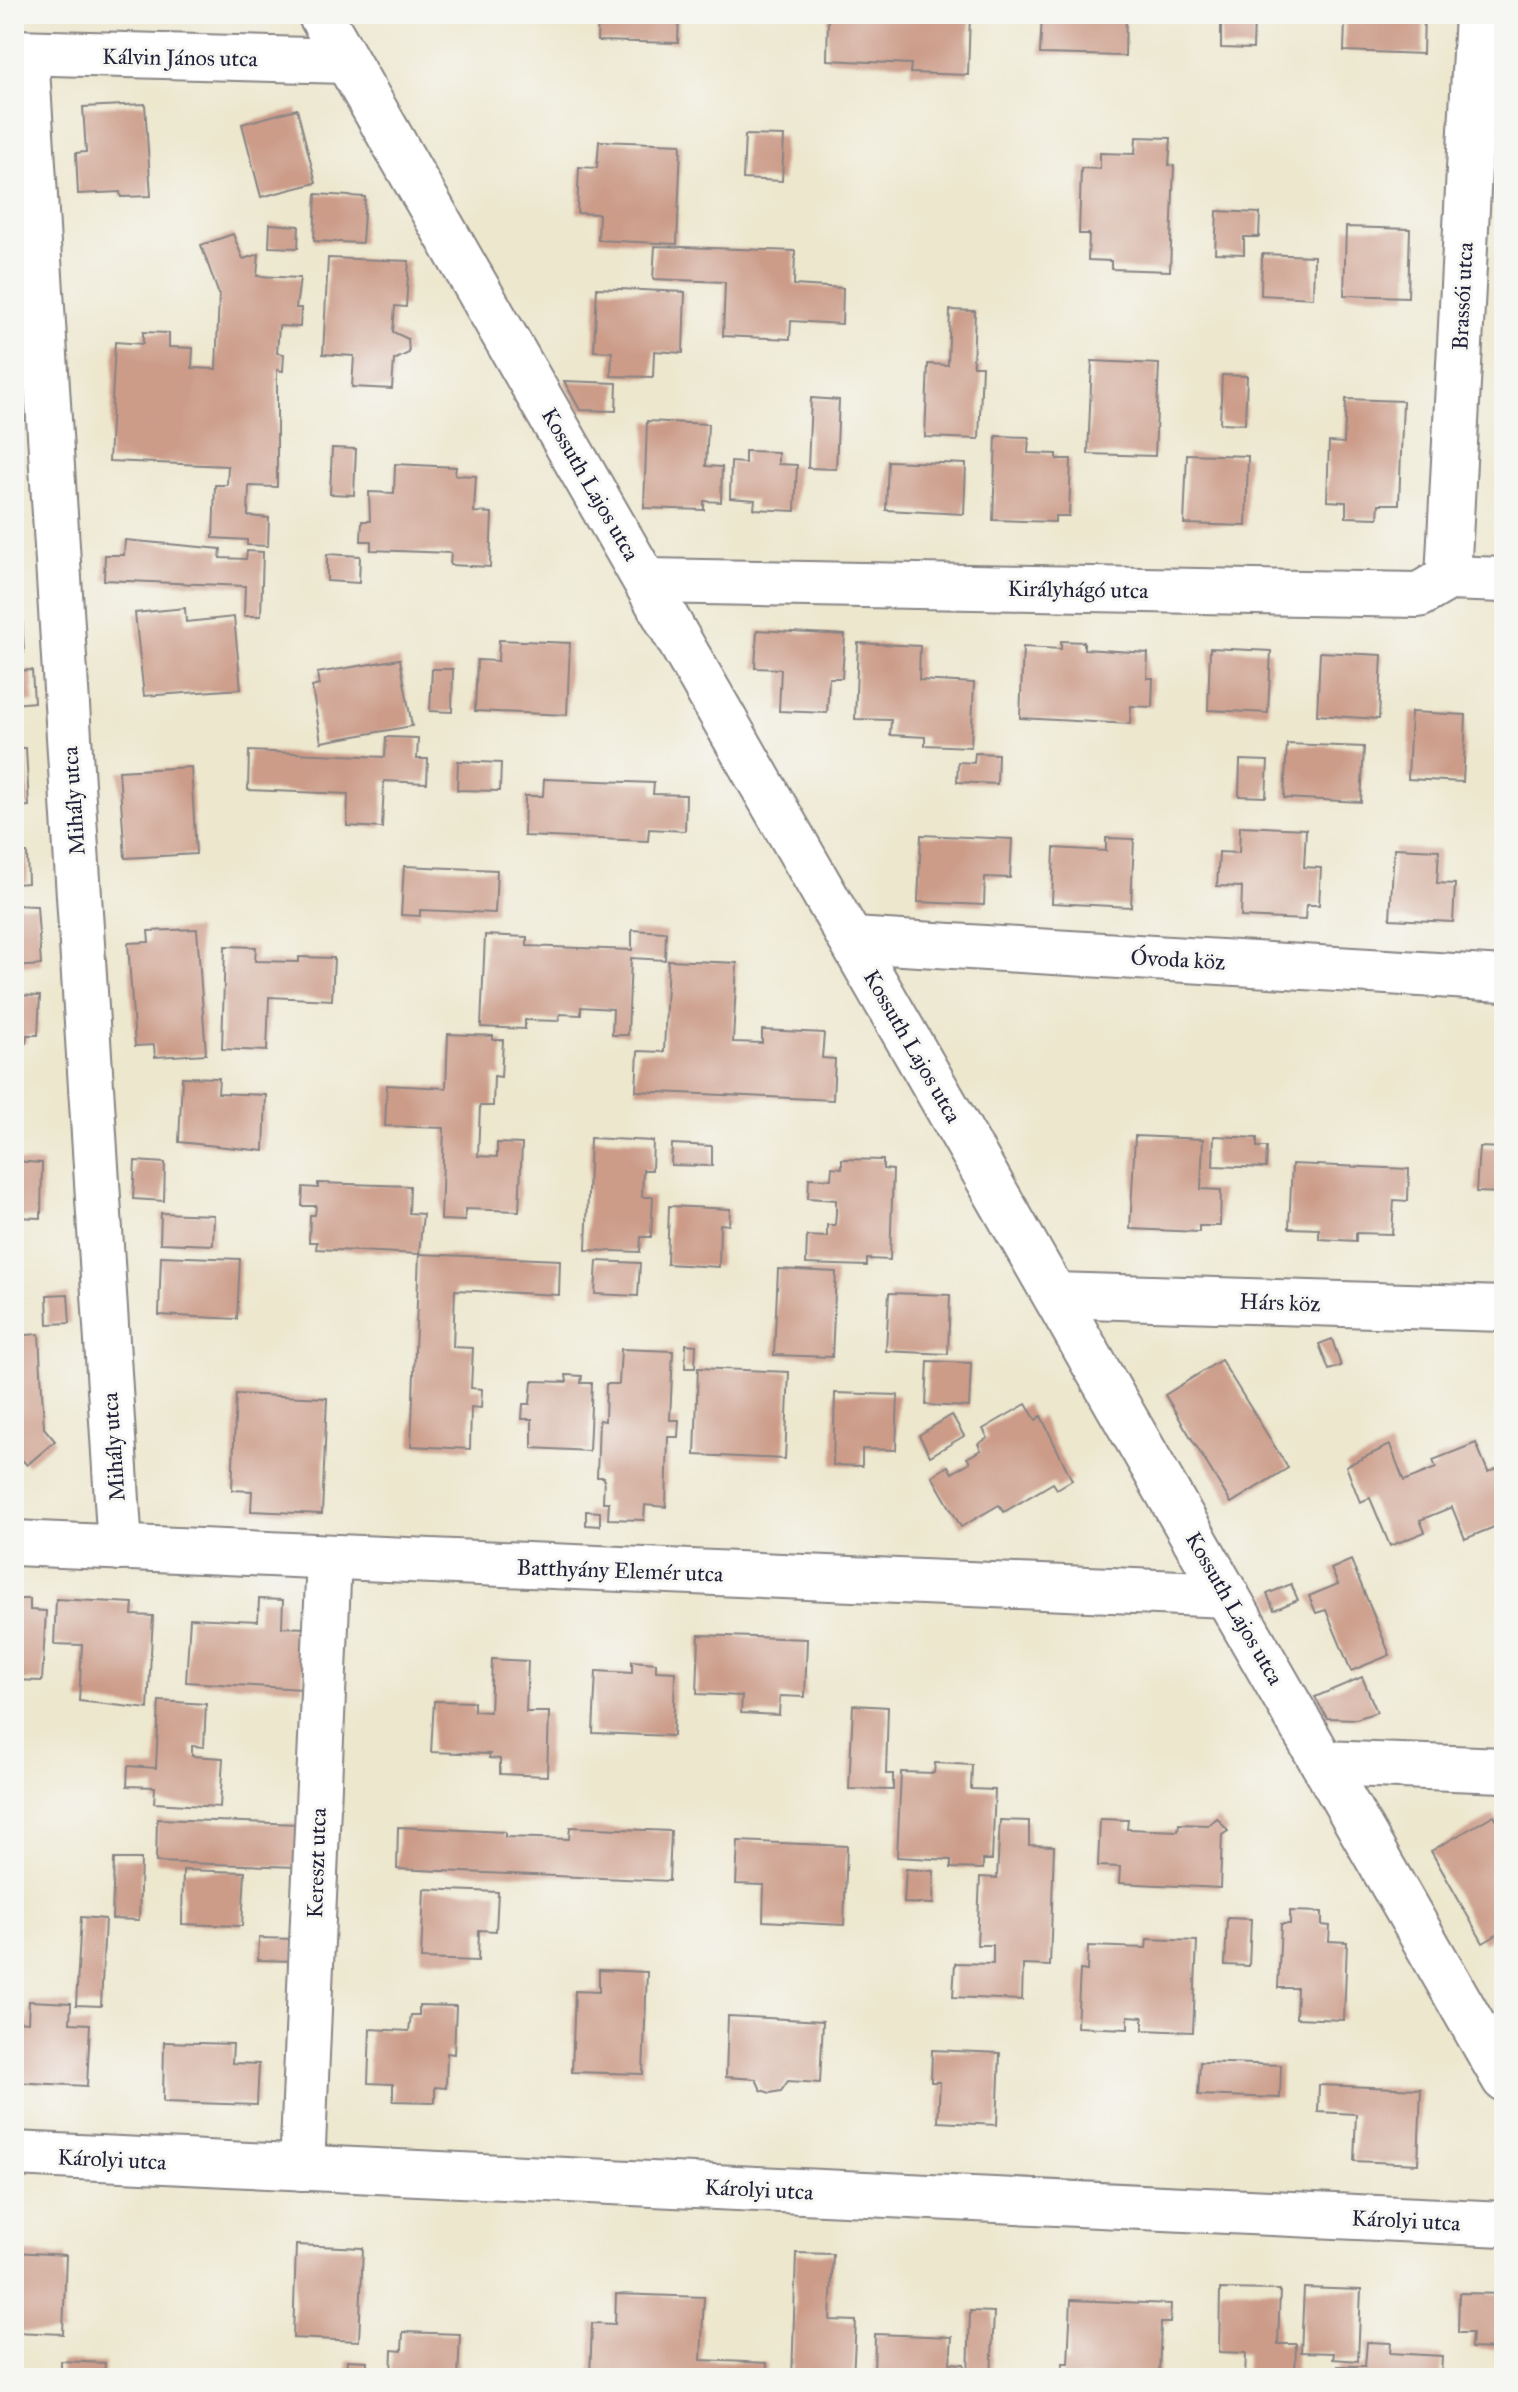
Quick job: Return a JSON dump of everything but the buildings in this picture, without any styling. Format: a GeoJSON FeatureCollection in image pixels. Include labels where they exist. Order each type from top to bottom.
{"type":"FeatureCollection","features":[{"type":"Feature","properties":{"kind":"street","name":"Kossuth Lajos utca"},"geometry":{"type":"LineString","coordinates":[[320,14],[1504,2079]]}},
{"type":"Feature","properties":{"kind":"street","name":"Brassói utca"},"geometry":{"type":"LineString","coordinates":[[1448,578],[1477,14]]}},
{"type":"Feature","properties":{"kind":"street","name":"Kálvin János utca"},"geometry":{"type":"LineString","coordinates":[[20,53],[346,61]]}},
{"type":"Feature","properties":{"kind":"street","name":"Mihály utca"},"geometry":{"type":"LineString","coordinates":[[20,53],[120,1548]]}},
{"type":"Feature","properties":{"kind":"street","name":"Királyhágó utca"},"geometry":{"type":"LineString","coordinates":[[647,581],[1419,595],[1448,578],[1504,580]]}},
{"type":"Feature","properties":{"kind":"street","name":"Óvoda köz"},"geometry":{"type":"LineString","coordinates":[[853,940],[1504,979]]}},
{"type":"Feature","properties":{"kind":"street","name":"Hárs köz"},"geometry":{"type":"LineString","coordinates":[[1055,1295],[1504,1309]]}},
{"type":"Feature","properties":{"kind":"street","name":"Batthyány Elemér utca"},"geometry":{"type":"LineString","coordinates":[[14,1543],[1227,1595]]}},
{"type":"Feature","properties":{"kind":"street","name":"Kereszt utca"},"geometry":{"type":"LineString","coordinates":[[302,2168],[329,1558]]}},
{"type":"Feature","properties":{"kind":"street"},"geometry":{"type":"LineString","coordinates":[[1323,1763],[1504,1770]]}},
{"type":"Feature","properties":{"kind":"street","name":"Károlyi utca"},"geometry":{"type":"LineString","coordinates":[[14,2154],[1504,2224]]}}]}
